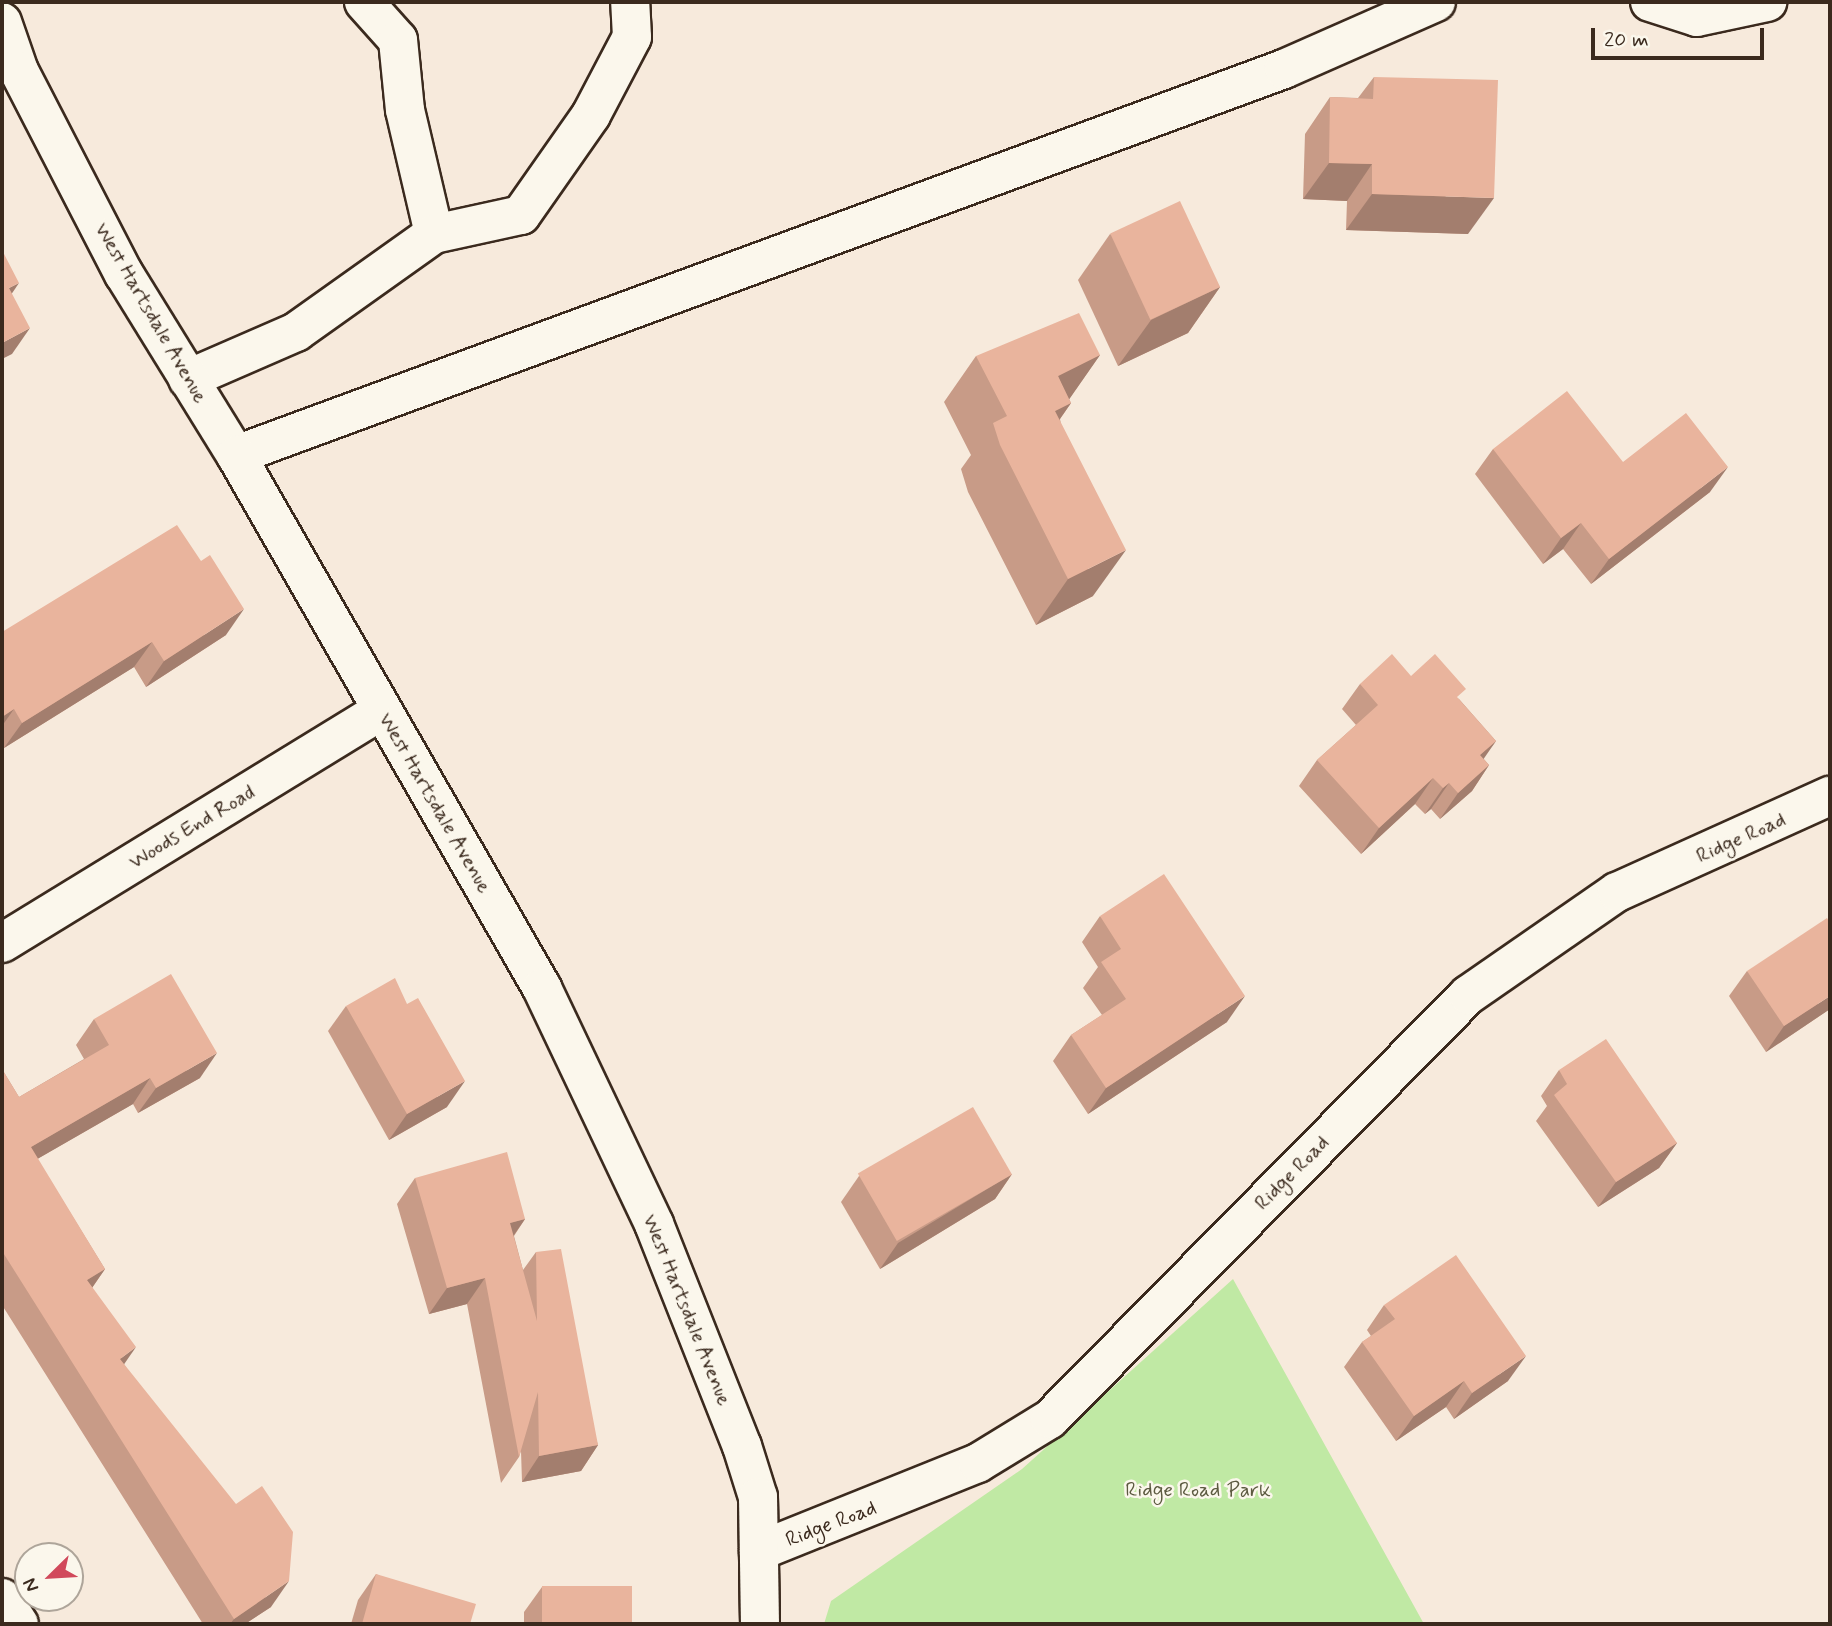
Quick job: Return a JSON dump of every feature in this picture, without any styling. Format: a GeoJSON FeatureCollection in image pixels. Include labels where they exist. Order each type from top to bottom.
{"type":"FeatureCollection","features":[{"type":"Feature","properties":{"kind":"street"},"geometry":{"type":"LineString","coordinates":[[365,2],[398,40],[405,110],[434,234]]}},
{"type":"Feature","properties":{"kind":"street"},"geometry":{"type":"LineString","coordinates":[[188,379],[296,332],[434,234],[522,215],[591,116],[632,37],[630,2]]}},
{"type":"Feature","properties":{"kind":"street"},"geometry":{"type":"LineString","coordinates":[[236,455],[1284,69],[1436,2]]}},
{"type":"Feature","properties":{"kind":"street"},"geometry":{"type":"LineString","coordinates":[[1650,2],[1697,17],[1767,2]]}},
{"type":"Feature","properties":{"kind":"street","name":"West Hartsdale Avenue"},"geometry":{"type":"LineString","coordinates":[[2,22],[19,71],[124,274],[236,455],[542,988],[654,1223],[742,1446],[758,1497],[760,1624]]}},
{"type":"Feature","properties":{"kind":"street","name":"Woods End Road"},"geometry":{"type":"LineString","coordinates":[[2,943],[381,711]]}},
{"type":"Feature","properties":{"kind":"street","name":"Ridge Road"},"geometry":{"type":"LineString","coordinates":[[759,1551],[978,1462],[1050,1419],[1468,995],[1617,892],[1830,796]]}},
{"type":"Feature","properties":{"kind":"street"},"geometry":{"type":"LineString","coordinates":[[2,1598],[19,1624]]}},
{"type":"Feature","properties":{"kind":"green space","name":"Ridge Road Park"},"geometry":{"type":"Polygon","coordinates":[[[1233,1279],[1424,1624],[824,1624],[831,1601],[1022,1469],[1233,1279]]]}},
{"type":"Feature","properties":{"kind":"building"},"geometry":{"type":"Polygon","coordinates":[[[1374,77],[1498,80],[1494,198],[1372,194],[1372,164],[1329,163],[1330,97],[1373,99],[1374,77]]]}},
{"type":"Feature","properties":{"kind":"building"},"geometry":{"type":"Polygon","coordinates":[[[1180,201],[1220,287],[1150,320],[1110,234],[1180,201]]]}},
{"type":"Feature","properties":{"kind":"building"},"geometry":{"type":"Polygon","coordinates":[[[2,250],[19,283],[9,288],[30,328],[2,343],[2,250]]]}},
{"type":"Feature","properties":{"kind":"building"},"geometry":{"type":"Polygon","coordinates":[[[1079,313],[1100,355],[1058,376],[1071,403],[1055,411],[1126,550],[1068,579],[1000,445],[993,423],[1007,416],[976,356],[1079,313]]]}},
{"type":"Feature","properties":{"kind":"building"},"geometry":{"type":"Polygon","coordinates":[[[1567,391],[1623,462],[1686,413],[1728,467],[1609,559],[1581,523],[1561,538],[1493,449],[1567,391]]]}},
{"type":"Feature","properties":{"kind":"building"},"geometry":{"type":"Polygon","coordinates":[[[177,525],[201,561],[210,555],[244,609],[164,661],[152,642],[22,723],[14,709],[2,717],[2,632],[177,525]]]}},
{"type":"Feature","properties":{"kind":"building"},"geometry":{"type":"Polygon","coordinates":[[[1392,654],[1411,676],[1435,654],[1466,689],[1457,697],[1496,741],[1480,755],[1489,765],[1458,793],[1449,783],[1443,788],[1433,778],[1379,828],[1317,760],[1378,705],[1360,684],[1392,654]]]}},
{"type":"Feature","properties":{"kind":"building"},"geometry":{"type":"Polygon","coordinates":[[[1164,874],[1245,996],[1106,1088],[1071,1035],[1126,999],[1101,962],[1121,949],[1100,916],[1164,874]]]}},
{"type":"Feature","properties":{"kind":"building"},"geometry":{"type":"Polygon","coordinates":[[[1827,918],[1830,923],[1830,996],[1784,1026],[1747,971],[1827,918]]]}},
{"type":"Feature","properties":{"kind":"building"},"geometry":{"type":"Polygon","coordinates":[[[171,974],[217,1053],[156,1088],[150,1078],[31,1147],[105,1269],[87,1280],[136,1347],[120,1359],[236,1504],[262,1486],[293,1532],[289,1581],[234,1619],[2,1251],[2,1069],[19,1097],[109,1045],[94,1019],[171,974]]]}},
{"type":"Feature","properties":{"kind":"building"},"geometry":{"type":"Polygon","coordinates":[[[395,978],[407,1004],[418,998],[465,1081],[407,1114],[346,1006],[395,978]]]}},
{"type":"Feature","properties":{"kind":"building"},"geometry":{"type":"Polygon","coordinates":[[[1606,1039],[1677,1143],[1616,1182],[1554,1095],[1567,1084],[1559,1070],[1606,1039]]]}},
{"type":"Feature","properties":{"kind":"building"},"geometry":{"type":"Polygon","coordinates":[[[973,1107],[1012,1175],[897,1241],[858,1174],[973,1107]]]}},
{"type":"Feature","properties":{"kind":"building"},"geometry":{"type":"Polygon","coordinates":[[[507,1152],[525,1219],[510,1223],[537,1321],[536,1252],[561,1249],[598,1445],[539,1456],[538,1392],[519,1457],[485,1278],[447,1288],[415,1178],[507,1152]]]}},
{"type":"Feature","properties":{"kind":"building"},"geometry":{"type":"Polygon","coordinates":[[[1456,1255],[1526,1356],[1472,1393],[1464,1381],[1414,1416],[1362,1342],[1395,1319],[1384,1305],[1456,1255]]]}},
{"type":"Feature","properties":{"kind":"building"},"geometry":{"type":"Polygon","coordinates":[[[376,1574],[476,1604],[470,1624],[362,1624],[376,1574]]]}},
{"type":"Feature","properties":{"kind":"building"},"geometry":{"type":"Polygon","coordinates":[[[542,1586],[632,1586],[632,1624],[542,1624],[542,1586]]]}}]}
